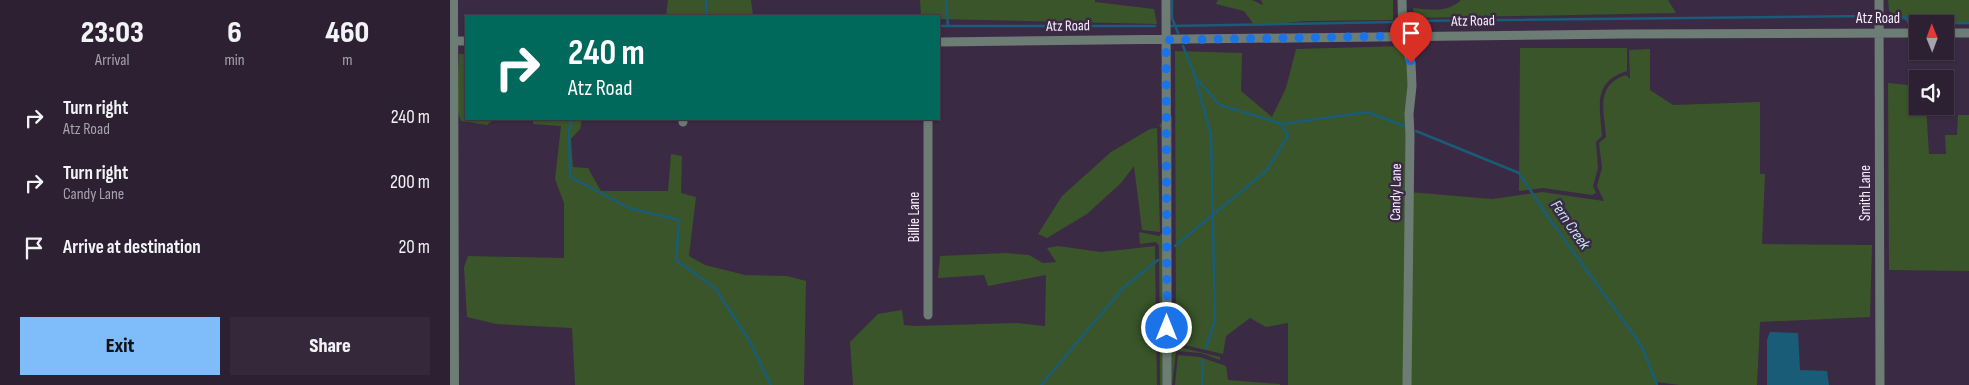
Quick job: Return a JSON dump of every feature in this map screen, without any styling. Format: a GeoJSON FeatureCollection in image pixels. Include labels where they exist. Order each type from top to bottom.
{"type":"FeatureCollection","features":[{"type":"Feature","properties":{"kind":"street"},"geometry":{"type":"LineString","coordinates":[[453,0],[454,385]]}},
{"type":"Feature","properties":{"kind":"street"},"geometry":{"type":"LineString","coordinates":[[1166,0],[1167,385]]}},
{"type":"Feature","properties":{"kind":"street","name":"Candy Lane"},"geometry":{"type":"LineString","coordinates":[[1402,0],[1403,36],[1411,63],[1412,86],[1409,114],[1407,385]]}},
{"type":"Feature","properties":{"kind":"street","name":"Smith Lane"},"geometry":{"type":"LineString","coordinates":[[1880,0],[1880,385]]}},
{"type":"Feature","properties":{"kind":"street","name":"Atz Road"},"geometry":{"type":"LineString","coordinates":[[940,42],[1403,36],[1909,33]]}},
{"type":"Feature","properties":{"kind":"street"},"geometry":{"type":"LineString","coordinates":[[1954,33],[1969,33]]}},
{"type":"Feature","properties":{"kind":"street"},"geometry":{"type":"LineString","coordinates":[[452,41],[465,41]]}},
{"type":"Feature","properties":{"kind":"street","name":"Billie Lane"},"geometry":{"type":"LineString","coordinates":[[928,120],[928,315]]}},
{"type":"Feature","properties":{"kind":"green space"},"geometry":{"type":"Polygon","coordinates":[[[668,0],[751,0],[753,15],[666,15],[668,0]]]}},
{"type":"Feature","properties":{"kind":"green space"},"geometry":{"type":"Polygon","coordinates":[[[920,0],[1095,0],[1095,2],[1154,9],[1157,24],[940,19],[940,15],[921,15],[920,0]]]}},
{"type":"Feature","properties":{"kind":"green space"},"geometry":{"type":"Polygon","coordinates":[[[1218,0],[1252,0],[1263,5],[1261,0],[1393,0],[1393,20],[1304,21],[1255,26],[1244,11],[1216,4],[1218,0]]]}},
{"type":"Feature","properties":{"kind":"green space"},"geometry":{"type":"Polygon","coordinates":[[[1461,0],[1668,0],[1676,13],[1415,18],[1413,8],[1444,9],[1461,0]]]}},
{"type":"Feature","properties":{"kind":"green space"},"geometry":{"type":"Polygon","coordinates":[[[1888,0],[1969,0],[1969,23],[1954,24],[1954,15],[1909,15],[1909,22],[1889,11],[1888,0]]]}},
{"type":"Feature","properties":{"kind":"green space"},"geometry":{"type":"Polygon","coordinates":[[[1406,46],[1411,63],[1409,192],[1492,199],[1542,192],[1604,201],[1597,186],[1602,168],[1599,143],[1606,137],[1604,100],[1610,85],[1616,79],[1626,75],[1630,79],[1629,50],[1650,49],[1650,90],[1673,105],[1760,102],[1760,174],[1765,174],[1762,244],[1872,245],[1870,317],[1760,322],[1757,385],[1680,385],[1656,382],[1656,385],[1288,385],[1288,323],[1266,327],[1250,318],[1226,336],[1223,354],[1176,343],[1175,51],[1242,53],[1241,91],[1272,117],[1286,88],[1296,49],[1406,46]]]}},
{"type":"Feature","properties":{"kind":"green space"},"geometry":{"type":"Polygon","coordinates":[[[1520,48],[1627,48],[1627,71],[1608,82],[1603,88],[1601,96],[1602,136],[1596,142],[1598,168],[1593,186],[1596,193],[1592,195],[1543,188],[1519,191],[1520,48]]]}},
{"type":"Feature","properties":{"kind":"green space"},"geometry":{"type":"Polygon","coordinates":[[[459,54],[465,54],[465,120],[493,120],[487,125],[461,121],[456,107],[459,54]]]}},
{"type":"Feature","properties":{"kind":"green space"},"geometry":{"type":"Polygon","coordinates":[[[1888,83],[1909,85],[1909,115],[1927,115],[1929,154],[1946,154],[1945,135],[1957,135],[1958,115],[1969,115],[1969,271],[1889,270],[1888,83]]]}},
{"type":"Feature","properties":{"kind":"green space"},"geometry":{"type":"Polygon","coordinates":[[[1172,116],[1172,344],[1220,357],[1220,360],[1201,353],[1176,351],[1172,385],[1160,385],[1159,246],[1156,242],[1140,244],[1139,232],[1159,236],[1163,233],[1161,128],[1159,125],[1172,116]]]}},
{"type":"Feature","properties":{"kind":"green space"},"geometry":{"type":"Polygon","coordinates":[[[533,120],[582,120],[580,129],[571,139],[573,167],[588,168],[601,191],[668,191],[671,154],[682,156],[681,193],[696,197],[689,256],[705,265],[745,275],[787,276],[806,281],[804,385],[575,385],[572,328],[496,324],[467,317],[464,267],[468,256],[564,258],[564,203],[555,179],[561,126],[533,124],[533,120]]]}},
{"type":"Feature","properties":{"kind":"green space"},"geometry":{"type":"Polygon","coordinates":[[[1157,128],[1160,232],[1142,230],[1134,166],[1121,183],[1087,214],[1047,238],[1038,234],[1062,196],[1111,152],[1150,129],[1157,128]]]}},
{"type":"Feature","properties":{"kind":"green space"},"geometry":{"type":"Polygon","coordinates":[[[1058,246],[1101,252],[1155,246],[1157,385],[853,385],[850,342],[878,314],[902,310],[904,325],[916,326],[1015,323],[1045,326],[1046,275],[988,286],[984,275],[938,278],[940,256],[1005,253],[1029,255],[1043,263],[1056,262],[1047,248],[1058,246]]]}},
{"type":"Feature","properties":{"kind":"green space"},"geometry":{"type":"Polygon","coordinates":[[[1178,355],[1200,357],[1226,366],[1228,380],[1280,385],[1175,385],[1178,355]]]}},
{"type":"Feature","properties":{"kind":"water"},"geometry":{"type":"Polygon","coordinates":[[[1770,332],[1798,333],[1800,370],[1827,371],[1829,385],[1767,385],[1767,340],[1770,332]]]}},
{"type":"Feature","properties":{"kind":"waterway"},"geometry":{"type":"LineString","coordinates":[[706,0],[706,15]]}},
{"type":"Feature","properties":{"kind":"waterway"},"geometry":{"type":"LineString","coordinates":[[946,0],[948,26]]}},
{"type":"Feature","properties":{"kind":"waterway","name":"Fern Creek"},"geometry":{"type":"LineString","coordinates":[[1172,0],[1172,18],[1178,33]]}},
{"type":"Feature","properties":{"kind":"waterway"},"geometry":{"type":"LineString","coordinates":[[1409,21],[1869,16]]}},
{"type":"Feature","properties":{"kind":"waterway"},"geometry":{"type":"LineString","coordinates":[[1886,17],[1906,17],[1909,24],[1969,23]]}},
{"type":"Feature","properties":{"kind":"waterway"},"geometry":{"type":"LineString","coordinates":[[1170,26],[1396,22]]}},
{"type":"Feature","properties":{"kind":"waterway"},"geometry":{"type":"LineString","coordinates":[[940,26],[1155,26]]}},
{"type":"Feature","properties":{"kind":"waterway","name":"Fern Creek"},"geometry":{"type":"LineString","coordinates":[[1183,46],[1194,73],[1211,135],[1215,320],[1206,348]]}},
{"type":"Feature","properties":{"kind":"waterway","name":"Fern Creek"},"geometry":{"type":"LineString","coordinates":[[1196,78],[1220,105],[1282,124],[1367,112],[1404,126]]}},
{"type":"Feature","properties":{"kind":"waterway"},"geometry":{"type":"LineString","coordinates":[[572,120],[569,132],[570,177],[629,208],[679,220],[676,260],[715,288],[750,342],[771,385]]}},
{"type":"Feature","properties":{"kind":"waterway"},"geometry":{"type":"LineString","coordinates":[[1175,246],[1267,170],[1288,136],[1282,125]]}},
{"type":"Feature","properties":{"kind":"waterway","name":"Fern Creek"},"geometry":{"type":"LineString","coordinates":[[1416,131],[1519,173],[1548,217],[1641,345],[1657,385]]}},
{"type":"Feature","properties":{"kind":"waterway"},"geometry":{"type":"LineString","coordinates":[[1041,385],[1124,287],[1158,260]]}},
{"type":"Feature","properties":{"kind":"waterway","name":"Fern Creek"},"geometry":{"type":"LineString","coordinates":[[1202,385],[1203,360]]}},
{"type":"Feature","properties":{"kind":"route"},"geometry":{"type":"LineString","coordinates":[[1167,328],[1166,40],[1403,36],[1411,63]]}}]}
